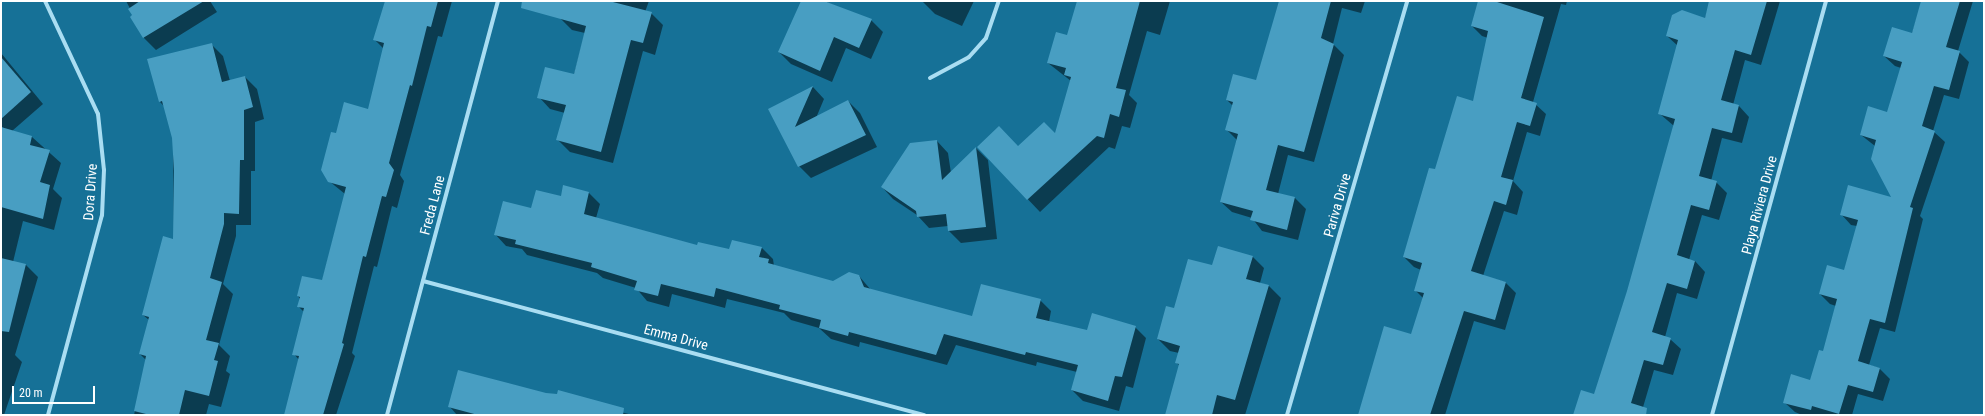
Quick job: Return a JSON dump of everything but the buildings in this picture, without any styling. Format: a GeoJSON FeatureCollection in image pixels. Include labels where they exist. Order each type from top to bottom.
{"type":"FeatureCollection","features":[{"type":"Feature","properties":{"kind":"street","name":"Dora Drive"},"geometry":{"type":"LineString","coordinates":[[45,1],[98,114],[104,170],[102,215],[48,415]]}},
{"type":"Feature","properties":{"kind":"street","name":"Freda Lane"},"geometry":{"type":"LineString","coordinates":[[387,415],[498,1]]}},
{"type":"Feature","properties":{"kind":"street"},"geometry":{"type":"LineString","coordinates":[[930,78],[969,57],[986,38],[999,1]]}},
{"type":"Feature","properties":{"kind":"street","name":"Pariva Drive"},"geometry":{"type":"LineString","coordinates":[[1287,415],[1407,1]]}},
{"type":"Feature","properties":{"kind":"street","name":"Playa Riviera Drive"},"geometry":{"type":"LineString","coordinates":[[1712,415],[1826,1]]}},
{"type":"Feature","properties":{"kind":"street","name":"Emma Drive"},"geometry":{"type":"LineString","coordinates":[[423,281],[924,415]]}}]}
